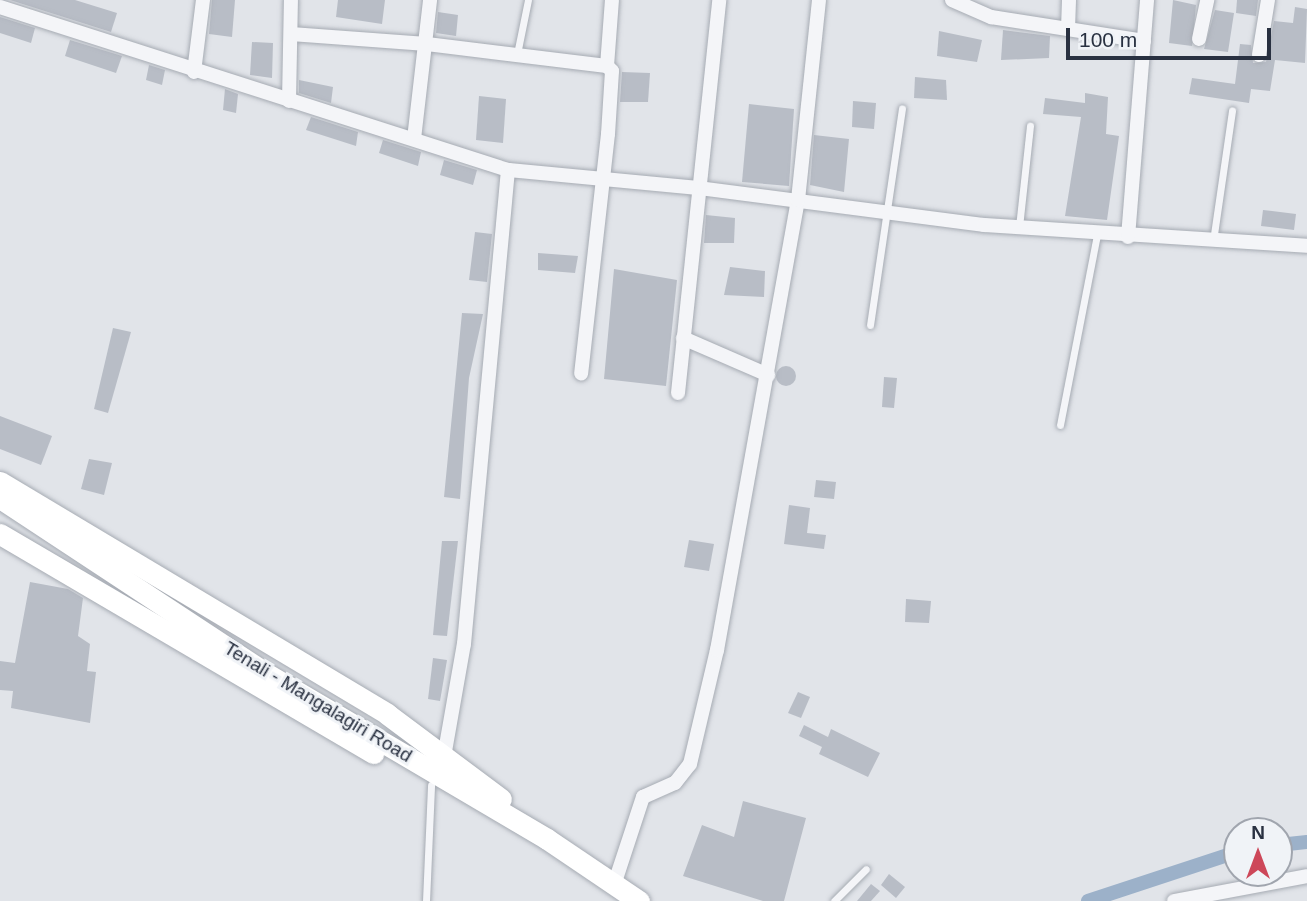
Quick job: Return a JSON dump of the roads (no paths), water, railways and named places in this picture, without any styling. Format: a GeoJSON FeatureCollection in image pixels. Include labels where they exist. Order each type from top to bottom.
{"type":"FeatureCollection","features":[{"type":"Feature","properties":{"kind":"main road"},"geometry":{"type":"LineString","coordinates":[[0,482],[387,714],[576,859]]}},
{"type":"Feature","properties":{"kind":"main road","name":"Tenali - Mangalagiri Road"},"geometry":{"type":"LineString","coordinates":[[0,498],[262,671],[547,839],[639,901]]}},
{"type":"Feature","properties":{"kind":"main road"},"geometry":{"type":"LineString","coordinates":[[0,534],[306,716],[431,785],[576,859]]}},
{"type":"Feature","properties":{"kind":"street"},"geometry":{"type":"LineString","coordinates":[[194,72],[204,0]]}},
{"type":"Feature","properties":{"kind":"street"},"geometry":{"type":"LineString","coordinates":[[289,101],[291,0]]}},
{"type":"Feature","properties":{"kind":"street"},"geometry":{"type":"LineString","coordinates":[[414,139],[430,0]]}},
{"type":"Feature","properties":{"kind":"street"},"geometry":{"type":"LineString","coordinates":[[607,65],[612,0]]}},
{"type":"Feature","properties":{"kind":"street"},"geometry":{"type":"LineString","coordinates":[[678,393],[719,0]]}},
{"type":"Feature","properties":{"kind":"street"},"geometry":{"type":"LineString","coordinates":[[614,885],[643,797],[675,783],[690,764],[734,573],[798,200],[819,0]]}},
{"type":"Feature","properties":{"kind":"street"},"geometry":{"type":"LineString","coordinates":[[951,0],[991,17],[1144,41]]}},
{"type":"Feature","properties":{"kind":"street"},"geometry":{"type":"LineString","coordinates":[[1068,29],[1069,0]]}},
{"type":"Feature","properties":{"kind":"street"},"geometry":{"type":"LineString","coordinates":[[1128,237],[1147,0]]}},
{"type":"Feature","properties":{"kind":"street"},"geometry":{"type":"LineString","coordinates":[[1199,40],[1207,0]]}},
{"type":"Feature","properties":{"kind":"street"},"geometry":{"type":"LineString","coordinates":[[1259,55],[1268,0]]}},
{"type":"Feature","properties":{"kind":"street"},"geometry":{"type":"LineString","coordinates":[[0,7],[194,72],[508,170],[602,182],[699,188],[1019,228],[1128,237],[1307,246]]}},
{"type":"Feature","properties":{"kind":"street"},"geometry":{"type":"LineString","coordinates":[[291,34],[427,44],[607,65],[612,71],[581,373]]}},
{"type":"Feature","properties":{"kind":"street"},"geometry":{"type":"LineString","coordinates":[[444,757],[464,644],[508,170]]}},
{"type":"Feature","properties":{"kind":"street"},"geometry":{"type":"LineString","coordinates":[[684,338],[768,375]]}},
{"type":"Feature","properties":{"kind":"street"},"geometry":{"type":"LineString","coordinates":[[1174,901],[1307,876]]}},
{"type":"Feature","properties":{"kind":"lane"},"geometry":{"type":"LineString","coordinates":[[517,54],[528,0]]}},
{"type":"Feature","properties":{"kind":"lane"},"geometry":{"type":"LineString","coordinates":[[870,325],[889,212],[902,108]]}},
{"type":"Feature","properties":{"kind":"lane"},"geometry":{"type":"LineString","coordinates":[[1213,242],[1232,110]]}},
{"type":"Feature","properties":{"kind":"lane"},"geometry":{"type":"LineString","coordinates":[[1019,228],[1030,126]]}},
{"type":"Feature","properties":{"kind":"lane"},"geometry":{"type":"LineString","coordinates":[[1060,425],[1097,234]]}},
{"type":"Feature","properties":{"kind":"lane"},"geometry":{"type":"LineString","coordinates":[[426,901],[431,785]]}},
{"type":"Feature","properties":{"kind":"lane"},"geometry":{"type":"LineString","coordinates":[[834,901],[866,869]]}},
{"type":"Feature","properties":{"kind":"waterway"},"geometry":{"type":"LineString","coordinates":[[1293,844],[1307,842]]}},
{"type":"Feature","properties":{"kind":"waterway"},"geometry":{"type":"LineString","coordinates":[[1088,901],[1223,857]]}}]}
